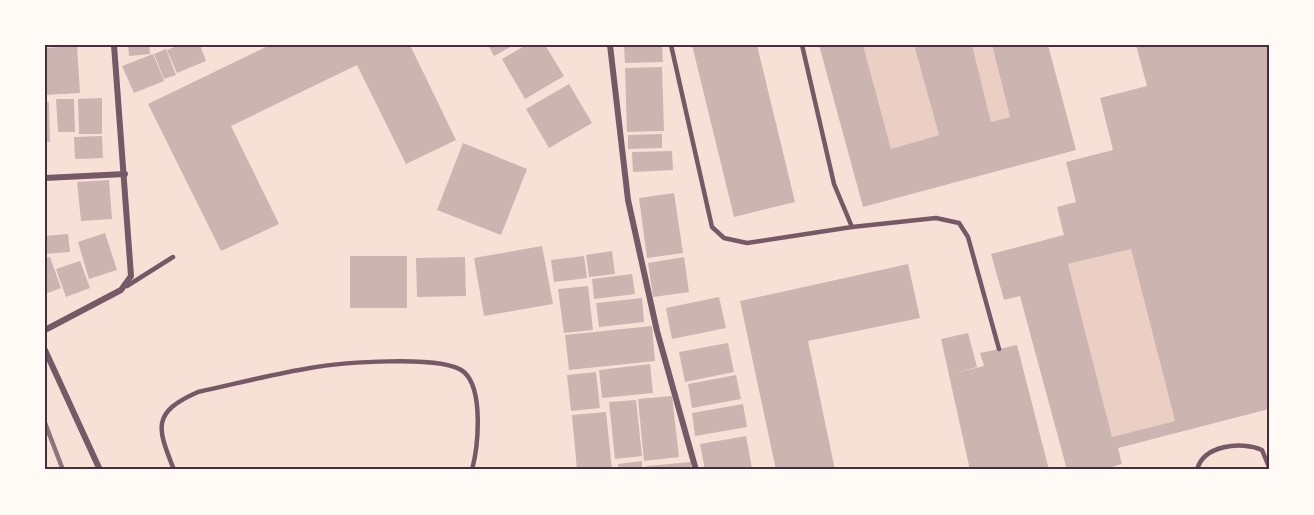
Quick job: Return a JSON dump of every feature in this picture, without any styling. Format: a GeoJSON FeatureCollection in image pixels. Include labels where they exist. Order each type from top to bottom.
{"type":"FeatureCollection","features":[{"type":"Feature","properties":{"kind":"street"},"geometry":{"type":"LineString","coordinates":[[45,330],[127,286],[131,276],[114,45]]}},
{"type":"Feature","properties":{"kind":"street"},"geometry":{"type":"LineString","coordinates":[[610,45],[628,201],[657,331],[696,470]]}},
{"type":"Feature","properties":{"kind":"street"},"geometry":{"type":"LineString","coordinates":[[45,178],[125,174]]}},
{"type":"Feature","properties":{"kind":"street"},"geometry":{"type":"LineString","coordinates":[[45,350],[100,470]]}},
{"type":"Feature","properties":{"kind":"lane"},"geometry":{"type":"LineString","coordinates":[[672,45],[712,227],[724,238],[747,243],[852,227],[936,218],[958,223],[968,237],[999,349]]}},
{"type":"Feature","properties":{"kind":"lane"},"geometry":{"type":"LineString","coordinates":[[802,45],[834,184],[852,227]]}},
{"type":"Feature","properties":{"kind":"lane"},"geometry":{"type":"LineString","coordinates":[[127,286],[173,257]]}},
{"type":"Feature","properties":{"kind":"lane"},"geometry":{"type":"LineString","coordinates":[[174,470],[160,434],[163,420],[169,411],[184,398],[198,392],[312,368],[413,361],[441,363],[464,372],[471,385],[479,419],[472,470]]}},
{"type":"Feature","properties":{"kind":"lane"},"geometry":{"type":"LineString","coordinates":[[1197,470],[1199,461],[1206,453],[1249,445],[1262,450],[1269,467]]}},
{"type":"Feature","properties":{"kind":"shaded area"},"geometry":{"type":"Polygon","coordinates":[[[863,45],[914,45],[939,135],[891,149],[863,45]]]}},
{"type":"Feature","properties":{"kind":"shaded area"},"geometry":{"type":"Polygon","coordinates":[[[972,45],[992,45],[1010,117],[991,122],[972,45]]]}},
{"type":"Feature","properties":{"kind":"shaded area"},"geometry":{"type":"Polygon","coordinates":[[[1131,249],[1175,421],[1112,437],[1068,264],[1131,249]]]}},
{"type":"Feature","properties":{"kind":"building"},"geometry":{"type":"Polygon","coordinates":[[[128,45],[149,45],[150,54],[129,56],[128,45]]]}},
{"type":"Feature","properties":{"kind":"building"},"geometry":{"type":"Polygon","coordinates":[[[179,45],[200,45],[206,61],[177,73],[167,50],[179,45]]]}},
{"type":"Feature","properties":{"kind":"building"},"geometry":{"type":"Polygon","coordinates":[[[270,45],[410,45],[456,140],[406,164],[357,65],[231,126],[279,224],[221,251],[148,104],[270,45]]]}},
{"type":"Feature","properties":{"kind":"building"},"geometry":{"type":"Polygon","coordinates":[[[488,45],[514,45],[494,56],[488,45]]]}},
{"type":"Feature","properties":{"kind":"building"},"geometry":{"type":"Polygon","coordinates":[[[526,45],[545,45],[564,76],[525,99],[502,59],[526,45]]]}},
{"type":"Feature","properties":{"kind":"building"},"geometry":{"type":"Polygon","coordinates":[[[624,45],[662,45],[663,62],[625,63],[624,45]]]}},
{"type":"Feature","properties":{"kind":"building"},"geometry":{"type":"Polygon","coordinates":[[[692,45],[757,45],[795,202],[734,217],[692,45]]]}},
{"type":"Feature","properties":{"kind":"building"},"geometry":{"type":"Polygon","coordinates":[[[819,45],[863,45],[891,149],[939,135],[914,45],[972,45],[991,122],[1010,117],[992,45],[1048,45],[1076,150],[863,207],[819,45]]]}},
{"type":"Feature","properties":{"kind":"building"},"geometry":{"type":"Polygon","coordinates":[[[1136,45],[1269,45],[1269,409],[1118,448],[1122,464],[1101,470],[1067,470],[1020,296],[1004,300],[991,254],[1064,235],[1057,207],[1076,202],[1066,162],[1113,150],[1100,98],[1147,86],[1136,45]],[[1131,249],[1068,264],[1112,437],[1175,421],[1131,249]]]}},
{"type":"Feature","properties":{"kind":"building"},"geometry":{"type":"Polygon","coordinates":[[[77,46],[80,93],[45,95],[45,48],[77,46]]]}},
{"type":"Feature","properties":{"kind":"building"},"geometry":{"type":"Polygon","coordinates":[[[166,49],[176,75],[164,79],[154,54],[166,49]]]}},
{"type":"Feature","properties":{"kind":"building"},"geometry":{"type":"Polygon","coordinates":[[[153,54],[164,81],[134,93],[122,66],[153,54]]]}},
{"type":"Feature","properties":{"kind":"building"},"geometry":{"type":"Polygon","coordinates":[[[662,67],[664,131],[627,132],[625,68],[662,67]]]}},
{"type":"Feature","properties":{"kind":"building"},"geometry":{"type":"Polygon","coordinates":[[[569,84],[592,123],[549,148],[526,109],[569,84]]]}},
{"type":"Feature","properties":{"kind":"building"},"geometry":{"type":"Polygon","coordinates":[[[102,98],[102,134],[79,134],[78,99],[102,98]]]}},
{"type":"Feature","properties":{"kind":"building"},"geometry":{"type":"Polygon","coordinates":[[[56,99],[74,99],[75,132],[58,132],[56,99]]]}},
{"type":"Feature","properties":{"kind":"building"},"geometry":{"type":"Polygon","coordinates":[[[45,102],[49,102],[50,142],[45,142],[45,102]]]}},
{"type":"Feature","properties":{"kind":"building"},"geometry":{"type":"Polygon","coordinates":[[[662,134],[662,148],[628,149],[628,135],[662,134]]]}},
{"type":"Feature","properties":{"kind":"building"},"geometry":{"type":"Polygon","coordinates":[[[102,136],[103,158],[75,159],[74,137],[102,136]]]}},
{"type":"Feature","properties":{"kind":"building"},"geometry":{"type":"Polygon","coordinates":[[[463,143],[527,169],[501,235],[437,210],[463,143]]]}},
{"type":"Feature","properties":{"kind":"building"},"geometry":{"type":"Polygon","coordinates":[[[672,151],[673,170],[633,172],[632,152],[672,151]]]}},
{"type":"Feature","properties":{"kind":"building"},"geometry":{"type":"Polygon","coordinates":[[[109,180],[112,219],[81,221],[77,182],[109,180]]]}},
{"type":"Feature","properties":{"kind":"building"},"geometry":{"type":"Polygon","coordinates":[[[674,193],[683,253],[647,258],[639,198],[674,193]]]}},
{"type":"Feature","properties":{"kind":"building"},"geometry":{"type":"Polygon","coordinates":[[[105,233],[117,270],[89,279],[78,242],[105,233]]]}},
{"type":"Feature","properties":{"kind":"building"},"geometry":{"type":"Polygon","coordinates":[[[68,234],[70,252],[45,254],[45,236],[68,234]]]}},
{"type":"Feature","properties":{"kind":"building"},"geometry":{"type":"Polygon","coordinates":[[[542,246],[553,304],[484,316],[474,258],[542,246]]]}},
{"type":"Feature","properties":{"kind":"building"},"geometry":{"type":"Polygon","coordinates":[[[612,251],[615,274],[589,277],[586,255],[612,251]]]}},
{"type":"Feature","properties":{"kind":"building"},"geometry":{"type":"Polygon","coordinates":[[[350,256],[407,256],[407,308],[350,308],[350,256]]]}},
{"type":"Feature","properties":{"kind":"building"},"geometry":{"type":"Polygon","coordinates":[[[584,256],[587,278],[554,282],[551,260],[584,256]]]}},
{"type":"Feature","properties":{"kind":"building"},"geometry":{"type":"Polygon","coordinates":[[[50,257],[61,288],[45,294],[45,258],[50,257]]]}},
{"type":"Feature","properties":{"kind":"building"},"geometry":{"type":"Polygon","coordinates":[[[465,257],[466,296],[417,297],[416,258],[465,257]]]}},
{"type":"Feature","properties":{"kind":"building"},"geometry":{"type":"Polygon","coordinates":[[[684,257],[689,292],[653,297],[648,263],[684,257]]]}},
{"type":"Feature","properties":{"kind":"building"},"geometry":{"type":"Polygon","coordinates":[[[80,261],[90,288],[66,297],[56,269],[80,261]]]}},
{"type":"Feature","properties":{"kind":"building"},"geometry":{"type":"Polygon","coordinates":[[[908,264],[920,318],[808,341],[835,470],[776,470],[740,301],[908,264]]]}},
{"type":"Feature","properties":{"kind":"building"},"geometry":{"type":"Polygon","coordinates":[[[632,274],[635,294],[594,299],[592,279],[632,274]]]}},
{"type":"Feature","properties":{"kind":"building"},"geometry":{"type":"Polygon","coordinates":[[[588,286],[593,330],[564,333],[558,289],[588,286]]]}},
{"type":"Feature","properties":{"kind":"building"},"geometry":{"type":"Polygon","coordinates":[[[719,297],[726,328],[672,339],[666,308],[719,297]]]}},
{"type":"Feature","properties":{"kind":"building"},"geometry":{"type":"Polygon","coordinates":[[[642,298],[644,322],[599,327],[596,303],[642,298]]]}},
{"type":"Feature","properties":{"kind":"building"},"geometry":{"type":"Polygon","coordinates":[[[652,326],[655,361],[569,370],[565,335],[652,326]]]}},
{"type":"Feature","properties":{"kind":"building"},"geometry":{"type":"Polygon","coordinates":[[[968,333],[977,367],[955,373],[984,366],[980,353],[1017,345],[1049,470],[970,470],[941,339],[968,333]]]}},
{"type":"Feature","properties":{"kind":"building"},"geometry":{"type":"Polygon","coordinates":[[[728,343],[734,372],[685,382],[679,352],[728,343]]]}},
{"type":"Feature","properties":{"kind":"building"},"geometry":{"type":"Polygon","coordinates":[[[650,364],[653,393],[602,398],[599,370],[650,364]]]}},
{"type":"Feature","properties":{"kind":"building"},"geometry":{"type":"Polygon","coordinates":[[[596,372],[600,408],[571,411],[567,375],[596,372]]]}},
{"type":"Feature","properties":{"kind":"building"},"geometry":{"type":"Polygon","coordinates":[[[736,375],[741,399],[692,408],[688,384],[736,375]]]}},
{"type":"Feature","properties":{"kind":"building"},"geometry":{"type":"Polygon","coordinates":[[[672,396],[679,457],[644,461],[638,399],[672,396]]]}},
{"type":"Feature","properties":{"kind":"building"},"geometry":{"type":"Polygon","coordinates":[[[636,400],[642,456],[615,459],[609,402],[636,400]]]}},
{"type":"Feature","properties":{"kind":"building"},"geometry":{"type":"Polygon","coordinates":[[[743,404],[747,427],[695,436],[692,413],[743,404]]]}},
{"type":"Feature","properties":{"kind":"building"},"geometry":{"type":"Polygon","coordinates":[[[606,412],[612,470],[577,470],[572,415],[606,412]]]}},
{"type":"Feature","properties":{"kind":"building"},"geometry":{"type":"Polygon","coordinates":[[[746,436],[752,469],[705,470],[700,444],[746,436]]]}},
{"type":"Feature","properties":{"kind":"building"},"geometry":{"type":"Polygon","coordinates":[[[642,461],[642,470],[619,470],[618,464],[642,461]]]}},
{"type":"Feature","properties":{"kind":"building"},"geometry":{"type":"Polygon","coordinates":[[[691,462],[691,470],[647,470],[647,466],[691,462]]]}},
{"type":"Feature","properties":{"kind":"railway"},"geometry":{"type":"LineString","coordinates":[[45,423],[63,470]]}}]}
